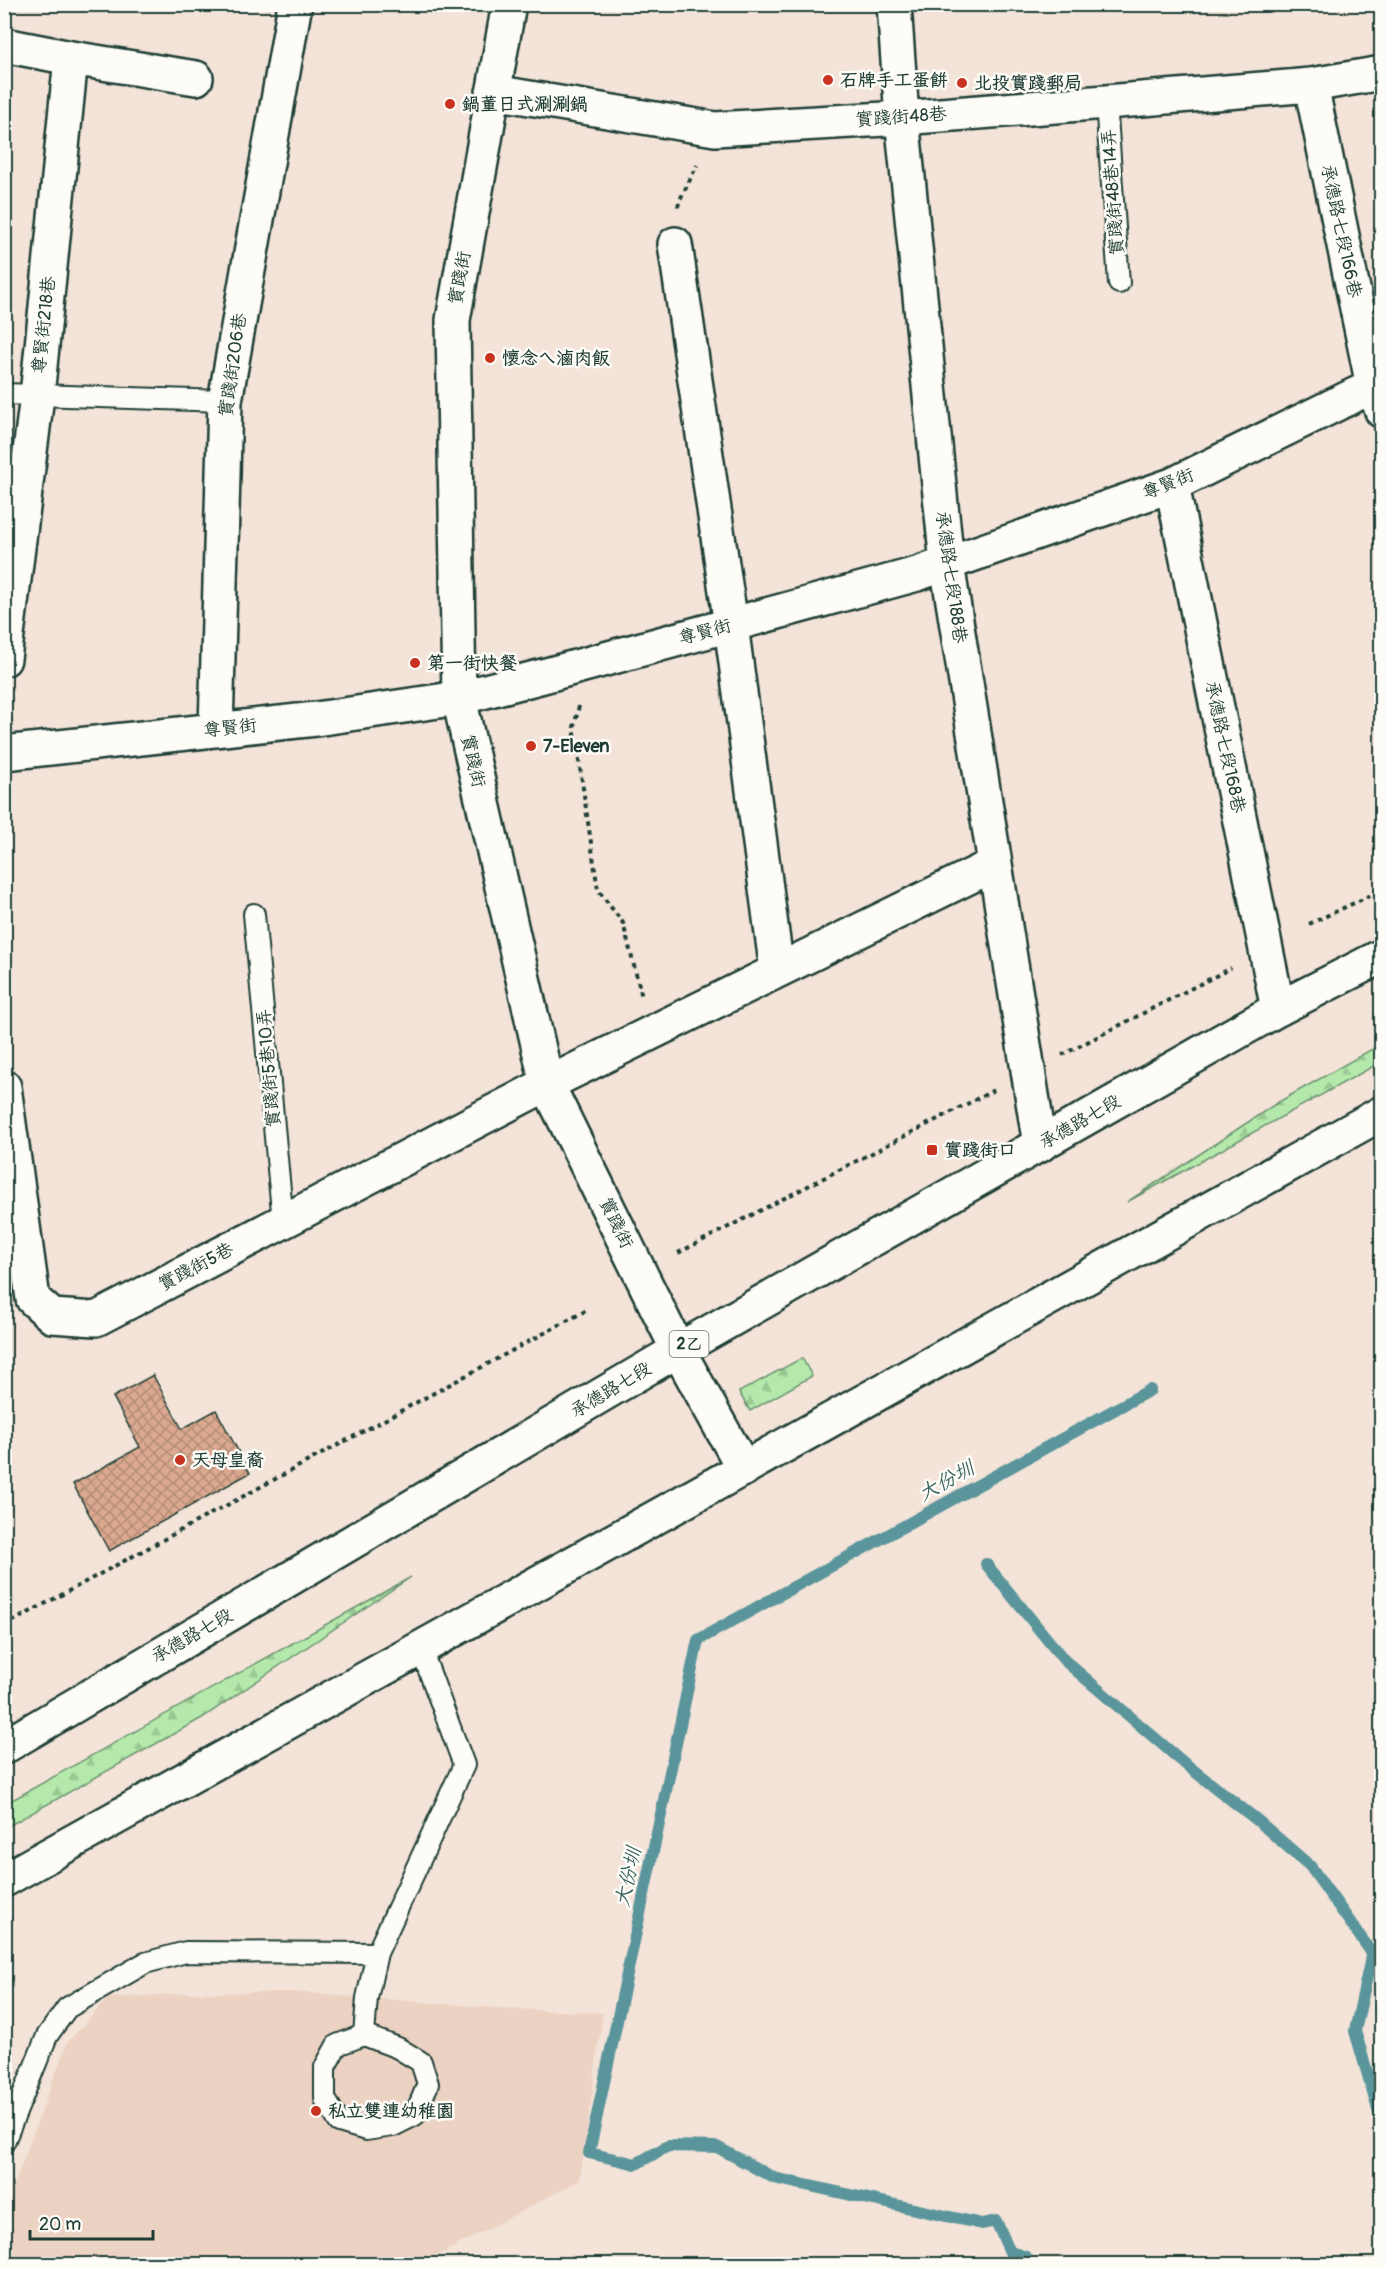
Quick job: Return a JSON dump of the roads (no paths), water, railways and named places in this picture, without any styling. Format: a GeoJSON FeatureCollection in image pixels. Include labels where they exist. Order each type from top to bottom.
{"type":"FeatureCollection","features":[{"type":"Feature","properties":{"kind":"street","name":"實踐街206巷"},"geometry":{"type":"LineString","coordinates":[[216,730],[225,401],[295,4]]}},
{"type":"Feature","properties":{"kind":"street","name":"實踐街"},"geometry":{"type":"LineString","coordinates":[[509,4],[453,320],[459,698],[547,1084],[678,1350],[744,1469]]}},
{"type":"Feature","properties":{"kind":"street","name":"承德路七段188巷"},"geometry":{"type":"LineString","coordinates":[[894,4],[902,118],[947,564],[1040,1145]]}},
{"type":"Feature","properties":{"kind":"street"},"geometry":{"type":"LineString","coordinates":[[4,45],[196,78]]}},
{"type":"Feature","properties":{"kind":"street","name":"尊賢街218巷"},"geometry":{"type":"LineString","coordinates":[[4,659],[37,396],[71,58]]}},
{"type":"Feature","properties":{"kind":"street","name":"實踐街48巷"},"geometry":{"type":"LineString","coordinates":[[493,92],[715,129],[902,118],[1311,85],[1382,73]]}},
{"type":"Feature","properties":{"kind":"street","name":"承德路七段166巷"},"geometry":{"type":"LineString","coordinates":[[1311,85],[1377,398]]}},
{"type":"Feature","properties":{"kind":"street"},"geometry":{"type":"LineString","coordinates":[[675,244],[777,971]]}},
{"type":"Feature","properties":{"kind":"street","name":"尊賢街"},"geometry":{"type":"LineString","coordinates":[[4,753],[316,719],[459,698],[917,574],[1172,485],[1377,398]]}},
{"type":"Feature","properties":{"kind":"street","name":"承德路七段168巷"},"geometry":{"type":"LineString","coordinates":[[1172,485],[1278,1009]]}},
{"type":"Feature","properties":{"kind":"street","name":"實踐街5巷"},"geometry":{"type":"LineString","coordinates":[[4,1086],[33,1299],[52,1317],[96,1319],[547,1084],[995,864]]}},
{"type":"Feature","properties":{"kind":"street","name":"承德路七段"},"geometry":{"type":"LineString","coordinates":[[4,1747],[678,1350],[1278,1009],[1382,956]]}},
{"type":"Feature","properties":{"kind":"street"},"geometry":{"type":"LineString","coordinates":[[4,1880],[1382,1113]]}},
{"type":"Feature","properties":{"kind":"lane","name":"實踐街48巷14弄"},"geometry":{"type":"LineString","coordinates":[[1106,102],[1119,283]]}},
{"type":"Feature","properties":{"kind":"lane"},"geometry":{"type":"LineString","coordinates":[[4,394],[225,401]]}},
{"type":"Feature","properties":{"kind":"lane","name":"實踐街5巷10弄"},"geometry":{"type":"LineString","coordinates":[[254,914],[283,1222]]}},
{"type":"Feature","properties":{"kind":"lane"},"geometry":{"type":"LineString","coordinates":[[364,2035],[367,1998],[377,1953],[464,1765],[421,1649]]}},
{"type":"Feature","properties":{"kind":"lane"},"geometry":{"type":"LineString","coordinates":[[4,2142],[47,2036],[67,2008],[145,1962],[186,1952],[377,1953]]}},
{"type":"Feature","properties":{"kind":"lane"},"geometry":{"type":"LineString","coordinates":[[364,2035],[398,2048],[421,2062],[428,2084],[415,2115],[393,2126],[366,2130],[339,2122],[325,2099],[325,2067],[337,2045],[364,2035]]}},
{"type":"Feature","properties":{"kind":"waterway","name":"大份圳"},"geometry":{"type":"LineString","coordinates":[[1026,2264],[1026,2257],[1010,2252],[996,2221],[982,2224],[774,2178],[717,2147],[668,2146],[636,2164],[589,2153],[698,1640],[1150,1390]]}},
{"type":"Feature","properties":{"kind":"waterway"},"geometry":{"type":"LineString","coordinates":[[986,1564],[1064,1660],[1184,1763],[1257,1820],[1310,1866],[1372,1953],[1355,2031],[1382,2123]]}},
{"type":"Feature","properties":{"kind":"place","name":"石牌手工蛋餅"},"geometry":{"type":"Point","coordinates":[828,80]}},
{"type":"Feature","properties":{"kind":"place","name":"北投實踐郵局"},"geometry":{"type":"Point","coordinates":[962,83]}},
{"type":"Feature","properties":{"kind":"place","name":"鍋董日式涮涮鍋"},"geometry":{"type":"Point","coordinates":[450,104]}},
{"type":"Feature","properties":{"kind":"place","name":"懷念ㄟ滷肉飯"},"geometry":{"type":"Point","coordinates":[490,358]}},
{"type":"Feature","properties":{"kind":"place","name":"第一街快餐"},"geometry":{"type":"Point","coordinates":[415,663]}},
{"type":"Feature","properties":{"kind":"place","name":"7-Eleven"},"geometry":{"type":"Point","coordinates":[531,746]}},
{"type":"Feature","properties":{"kind":"place","name":"實踐街口"},"geometry":{"type":"Point","coordinates":[932,1150]}},
{"type":"Feature","properties":{"kind":"place","name":"天母皇裔"},"geometry":{"type":"Point","coordinates":[180,1460]}},
{"type":"Feature","properties":{"kind":"place","name":"私立雙連幼稚園"},"geometry":{"type":"Point","coordinates":[316,2111]}}]}
